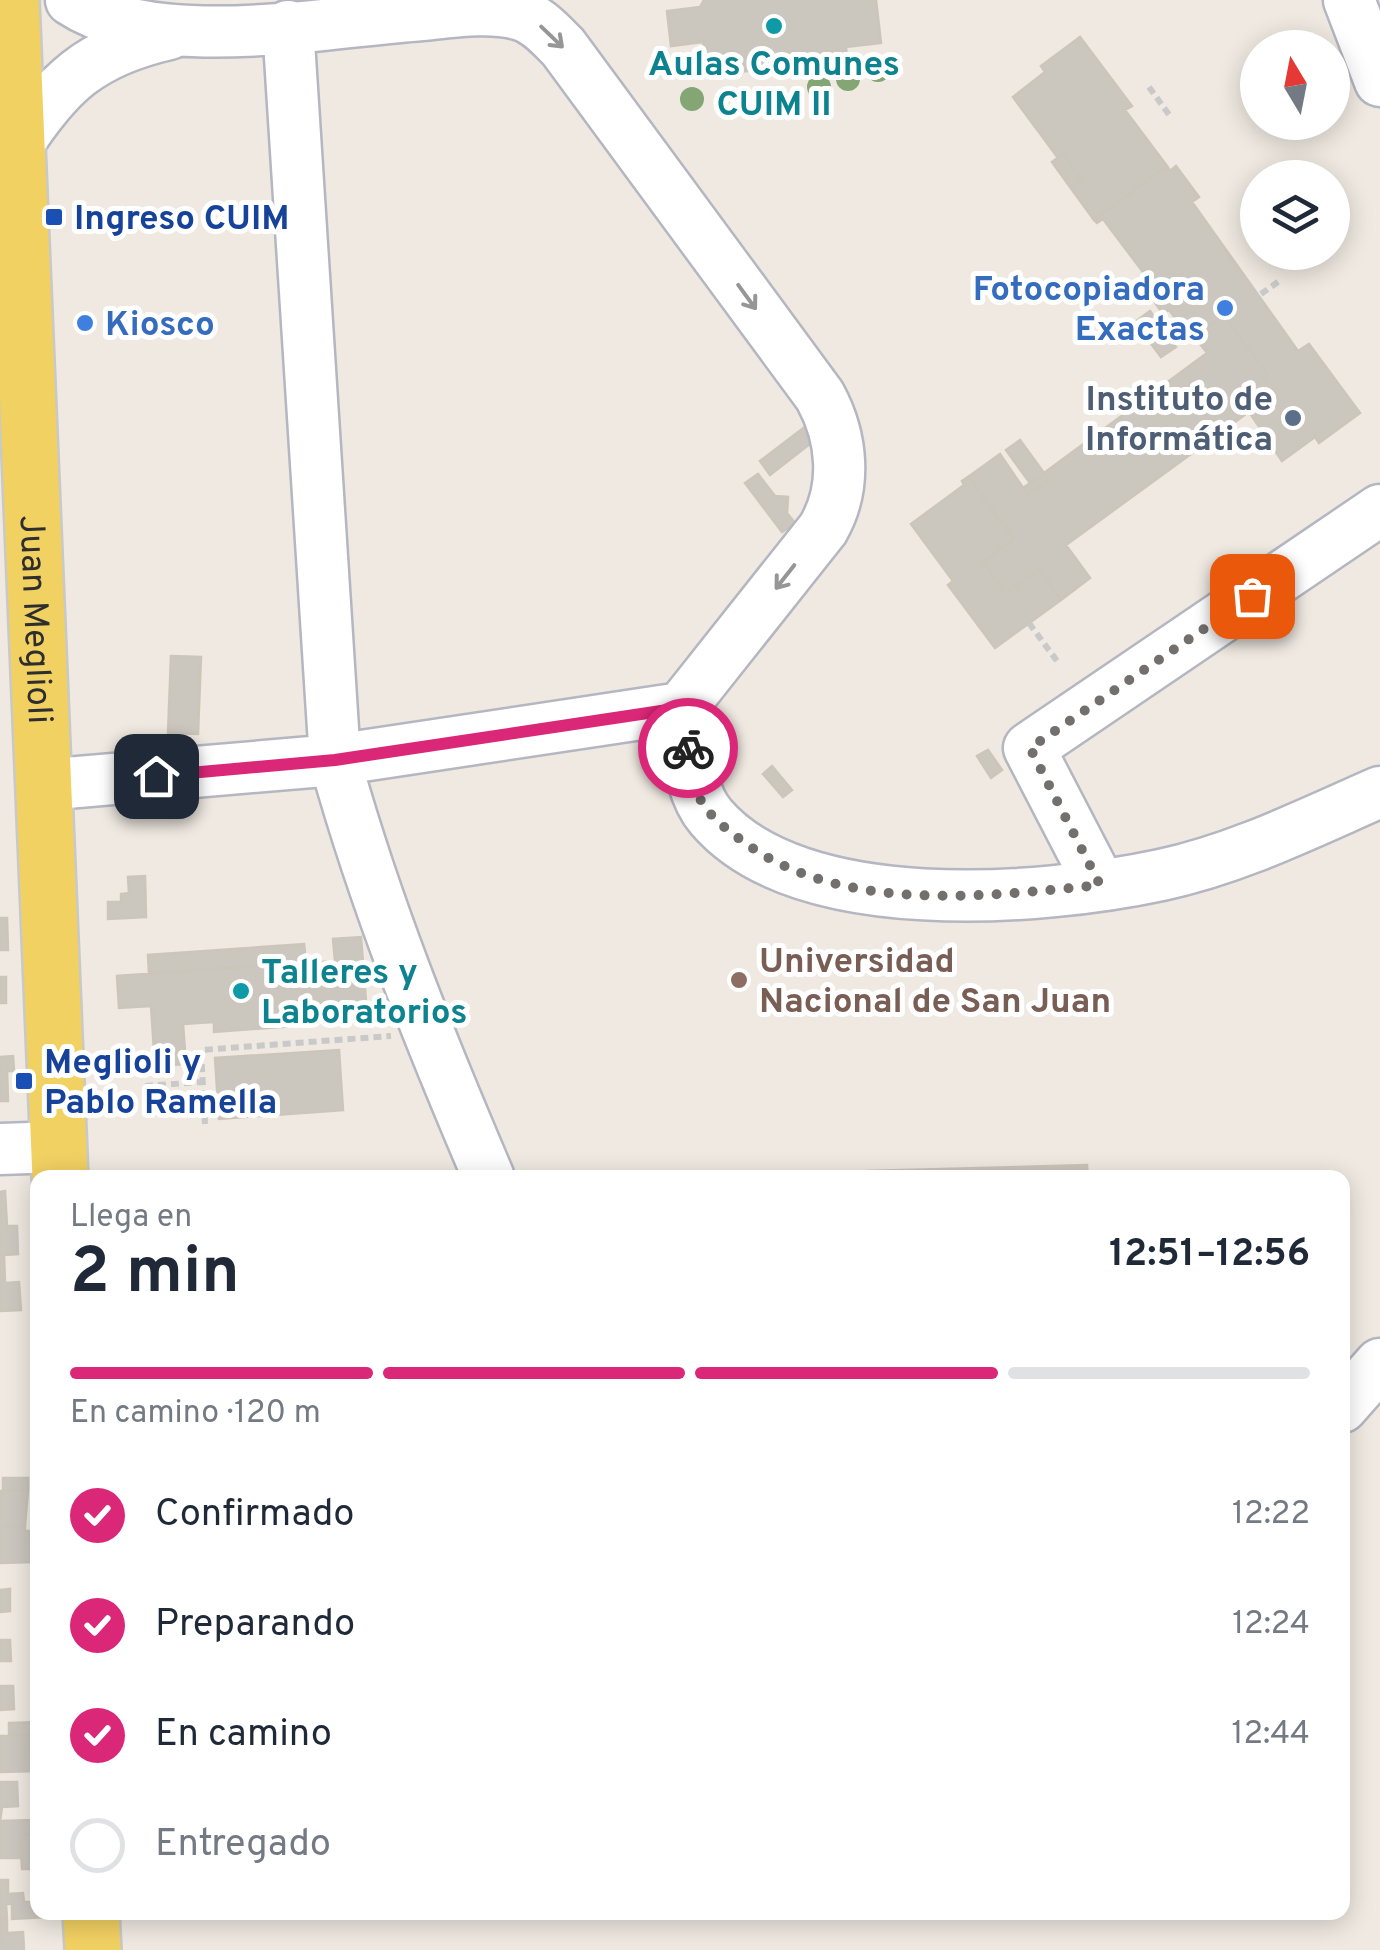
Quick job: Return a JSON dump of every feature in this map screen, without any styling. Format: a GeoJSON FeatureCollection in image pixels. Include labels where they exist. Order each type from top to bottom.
{"type":"FeatureCollection","features":[{"type":"Feature","properties":{"kind":"main road","name":"Juan Meglioli"},"geometry":{"type":"LineString","coordinates":[[10,0],[10,180],[60,1162]]}},
{"type":"Feature","properties":{"kind":"main road"},"geometry":{"type":"LineString","coordinates":[[92,1920],[93,1950]]}},
{"type":"Feature","properties":{"kind":"street"},"geometry":{"type":"LineString","coordinates":[[42,785],[335,760],[681,708],[837,505],[840,467],[833,424],[820,396],[574,62],[544,28],[522,15],[496,13],[178,31],[133,27],[71,0]]}},
{"type":"Feature","properties":{"kind":"street"},"geometry":{"type":"LineString","coordinates":[[1350,0],[1380,80]]}},
{"type":"Feature","properties":{"kind":"street"},"geometry":{"type":"LineString","coordinates":[[288,26],[335,760],[358,841],[427,1034],[485,1170]]}},
{"type":"Feature","properties":{"kind":"street"},"geometry":{"type":"LineString","coordinates":[[10,180],[45,102],[72,75],[130,42],[178,31]]}},
{"type":"Feature","properties":{"kind":"street"},"geometry":{"type":"LineString","coordinates":[[1100,885],[1030,748],[1380,510]]}},
{"type":"Feature","properties":{"kind":"street"},"geometry":{"type":"LineString","coordinates":[[681,708],[694,785],[710,817],[763,858],[808,878],[853,888],[952,894],[1100,885],[1162,875],[1242,851],[1380,792]]}},
{"type":"Feature","properties":{"kind":"street"},"geometry":{"type":"LineString","coordinates":[[0,1149],[60,1162]]}},
{"type":"Feature","properties":{"kind":"street"},"geometry":{"type":"LineString","coordinates":[[1350,1398],[1380,1364]]}},
{"type":"Feature","properties":{"kind":"path"},"geometry":{"type":"LineString","coordinates":[[1149,87],[1170,116]]}},
{"type":"Feature","properties":{"kind":"path"},"geometry":{"type":"LineString","coordinates":[[1260,294],[1282,279]]}},
{"type":"Feature","properties":{"kind":"path"},"geometry":{"type":"LineString","coordinates":[[1029,624],[1058,661]]}},
{"type":"Feature","properties":{"kind":"path"},"geometry":{"type":"LineString","coordinates":[[205,1124],[200,1050],[427,1034]]}},
{"type":"Feature","properties":{"kind":"path"},"geometry":{"type":"LineString","coordinates":[[145,1086],[202,1082]]}},
{"type":"Feature","properties":{"kind":"building","name":"Aulas Comunes CUIM II"},"geometry":{"type":"Polygon","coordinates":[[[704,0],[876,0],[881,43],[846,47],[847,60],[711,75],[708,48],[704,49],[703,42],[671,46],[667,11],[700,7],[704,0]]]}},
{"type":"Feature","properties":{"kind":"building"},"geometry":{"type":"Polygon","coordinates":[[[1080,37],[1132,106],[1125,110],[1167,166],[1094,220],[1070,187],[1081,179],[1063,154],[1058,158],[1013,97],[1045,72],[1041,66],[1080,37]]]}},
{"type":"Feature","properties":{"kind":"building"},"geometry":{"type":"Polygon","coordinates":[[[1063,154],[1081,179],[1070,187],[1052,162],[1063,154]]]}},
{"type":"Feature","properties":{"kind":"building"},"geometry":{"type":"Polygon","coordinates":[[[1167,166],[1170,171],[1176,166],[1199,197],[1192,202],[1298,351],[1309,344],[1360,413],[1319,443],[1315,437],[1282,461],[1239,397],[1268,375],[1224,315],[1191,339],[1169,310],[1163,314],[1151,297],[1158,292],[1103,219],[1097,223],[1094,220],[1167,166]]]}},
{"type":"Feature","properties":{"kind":"building"},"geometry":{"type":"Polygon","coordinates":[[[1150,311],[1176,347],[1161,357],[1135,322],[1150,311]]]}},
{"type":"Feature","properties":{"kind":"building"},"geometry":{"type":"Polygon","coordinates":[[[1224,315],[1268,375],[1239,397],[1250,411],[1066,545],[1090,578],[1061,600],[1039,569],[1006,593],[983,562],[1014,539],[968,477],[1000,454],[1028,495],[1049,480],[1044,473],[1207,353],[1194,336],[1224,315]]]}},
{"type":"Feature","properties":{"kind":"building"},"geometry":{"type":"Polygon","coordinates":[[[810,423],[820,436],[770,475],[760,461],[810,423]]]}},
{"type":"Feature","properties":{"kind":"building"},"geometry":{"type":"Polygon","coordinates":[[[1020,440],[1044,473],[1030,483],[1006,450],[1020,440]]]}},
{"type":"Feature","properties":{"kind":"building"},"geometry":{"type":"Polygon","coordinates":[[[1044,473],[1049,480],[1028,495],[1023,488],[1044,473]]]}},
{"type":"Feature","properties":{"kind":"building"},"geometry":{"type":"Polygon","coordinates":[[[758,474],[775,496],[788,497],[787,513],[795,523],[782,532],[745,483],[758,474]]]}},
{"type":"Feature","properties":{"kind":"building"},"geometry":{"type":"Polygon","coordinates":[[[968,477],[1014,539],[983,562],[1006,593],[1039,569],[1061,600],[995,648],[948,585],[953,581],[911,524],[964,485],[962,481],[968,477]]]}},
{"type":"Feature","properties":{"kind":"building"},"geometry":{"type":"Polygon","coordinates":[[[171,656],[201,657],[198,734],[168,733],[171,656]]]}},
{"type":"Feature","properties":{"kind":"building"},"geometry":{"type":"Polygon","coordinates":[[[988,750],[1002,770],[991,778],[977,756],[988,750]]]}},
{"type":"Feature","properties":{"kind":"building"},"geometry":{"type":"Polygon","coordinates":[[[772,766],[792,790],[783,797],[763,774],[772,766]]]}},
{"type":"Feature","properties":{"kind":"building"},"geometry":{"type":"Polygon","coordinates":[[[145,876],[146,917],[108,919],[108,902],[121,902],[121,894],[129,893],[128,877],[145,876]]]}},
{"type":"Feature","properties":{"kind":"building"},"geometry":{"type":"Polygon","coordinates":[[[0,918],[7,918],[8,950],[0,950],[0,918]]]}},
{"type":"Feature","properties":{"kind":"building","name":"Talleres y Laboratorios"},"geometry":{"type":"Polygon","coordinates":[[[361,937],[367,1014],[338,1016],[337,1008],[306,1010],[307,1025],[214,1032],[214,1022],[183,1024],[186,1064],[155,1066],[151,1006],[119,1008],[117,976],[335,961],[333,939],[361,937]]]}},
{"type":"Feature","properties":{"kind":"building"},"geometry":{"type":"Polygon","coordinates":[[[304,944],[306,962],[149,973],[148,955],[304,944]]]}},
{"type":"Feature","properties":{"kind":"building"},"geometry":{"type":"Polygon","coordinates":[[[0,977],[6,977],[6,1003],[0,1003],[0,977]]]}},
{"type":"Feature","properties":{"kind":"building"},"geometry":{"type":"Polygon","coordinates":[[[339,1050],[343,1110],[219,1119],[215,1058],[339,1050]]]}},
{"type":"Feature","properties":{"kind":"building"},"geometry":{"type":"Polygon","coordinates":[[[13,1056],[14,1071],[7,1071],[8,1101],[0,1101],[0,1057],[13,1056]]]}},
{"type":"Feature","properties":{"kind":"building"},"geometry":{"type":"Polygon","coordinates":[[[1087,1165],[1087,1170],[904,1170],[1087,1165]]]}},
{"type":"Feature","properties":{"kind":"building"},"geometry":{"type":"Polygon","coordinates":[[[5,1191],[7,1226],[17,1226],[18,1254],[4,1255],[5,1283],[19,1282],[21,1310],[0,1311],[0,1192],[5,1191]]]}},
{"type":"Feature","properties":{"kind":"building"},"geometry":{"type":"Polygon","coordinates":[[[3,1478],[28,1478],[28,1490],[3,1491],[3,1478]]]}},
{"type":"Feature","properties":{"kind":"building"},"geometry":{"type":"Polygon","coordinates":[[[28,1490],[25,1526],[0,1527],[0,1491],[28,1490]]]}},
{"type":"Feature","properties":{"kind":"building"},"geometry":{"type":"Polygon","coordinates":[[[25,1526],[25,1531],[30,1531],[30,1562],[0,1563],[0,1527],[25,1526]]]}},
{"type":"Feature","properties":{"kind":"building"},"geometry":{"type":"Polygon","coordinates":[[[10,1589],[10,1611],[0,1612],[0,1590],[10,1589]]]}},
{"type":"Feature","properties":{"kind":"building"},"geometry":{"type":"Polygon","coordinates":[[[0,1640],[10,1640],[11,1661],[0,1661],[0,1640]]]}},
{"type":"Feature","properties":{"kind":"building"},"geometry":{"type":"Polygon","coordinates":[[[0,1686],[13,1686],[14,1709],[0,1710],[0,1686]]]}},
{"type":"Feature","properties":{"kind":"building"},"geometry":{"type":"Polygon","coordinates":[[[30,1722],[30,1735],[9,1736],[9,1723],[30,1722]]]}},
{"type":"Feature","properties":{"kind":"building"},"geometry":{"type":"Polygon","coordinates":[[[30,1735],[30,1771],[0,1772],[0,1736],[30,1735]]]}},
{"type":"Feature","properties":{"kind":"building"},"geometry":{"type":"Polygon","coordinates":[[[0,1782],[17,1782],[18,1806],[2,1807],[0,1821],[0,1782]]]}},
{"type":"Feature","properties":{"kind":"building"},"geometry":{"type":"Polygon","coordinates":[[[30,1820],[30,1834],[20,1835],[21,1858],[0,1858],[0,1821],[30,1820]]]}},
{"type":"Feature","properties":{"kind":"building"},"geometry":{"type":"Polygon","coordinates":[[[30,1834],[30,1869],[22,1869],[20,1835],[30,1834]]]}},
{"type":"Feature","properties":{"kind":"building"},"geometry":{"type":"Polygon","coordinates":[[[0,1880],[8,1880],[8,1894],[23,1893],[24,1902],[30,1902],[30,1918],[12,1919],[12,1904],[6,1904],[7,1919],[0,1919],[0,1880]]]}},
{"type":"Feature","properties":{"kind":"building"},"geometry":{"type":"Polygon","coordinates":[[[0,1919],[7,1919],[7,1933],[23,1932],[24,1950],[0,1950],[0,1919]]]}},
{"type":"Feature","properties":{"kind":"way so far"},"geometry":{"type":"LineString","coordinates":[[688,748],[694,785],[710,817],[763,858],[808,878],[853,888],[952,894],[1100,885],[1030,748],[1252,596]]}},
{"type":"Feature","properties":{"kind":"place","name":"Aulas Comunes CUIM II"},"geometry":{"type":"Point","coordinates":[774,26]}},
{"type":"Feature","properties":{"kind":"place","name":"Ingreso CUIM"},"geometry":{"type":"Point","coordinates":[54,217]}},
{"type":"Feature","properties":{"kind":"place","name":"Fotocopiadora Exactas"},"geometry":{"type":"Point","coordinates":[1225,308]}},
{"type":"Feature","properties":{"kind":"place","name":"Kiosco"},"geometry":{"type":"Point","coordinates":[85,323]}},
{"type":"Feature","properties":{"kind":"place","name":"Instituto de Informática"},"geometry":{"type":"Point","coordinates":[1293,418]}},
{"type":"Feature","properties":{"kind":"place","name":"Universidad Nacional de San Juan"},"geometry":{"type":"Point","coordinates":[739,980]}},
{"type":"Feature","properties":{"kind":"place","name":"Talleres y Laboratorios"},"geometry":{"type":"Point","coordinates":[241,991]}},
{"type":"Feature","properties":{"kind":"place","name":"Meglioli y Pablo Ramella"},"geometry":{"type":"Point","coordinates":[24,1081]}},
{"type":"Feature","properties":{"kind":"route"},"geometry":{"type":"LineString","coordinates":[[156,776],[335,760],[681,708],[688,748]]}}]}
